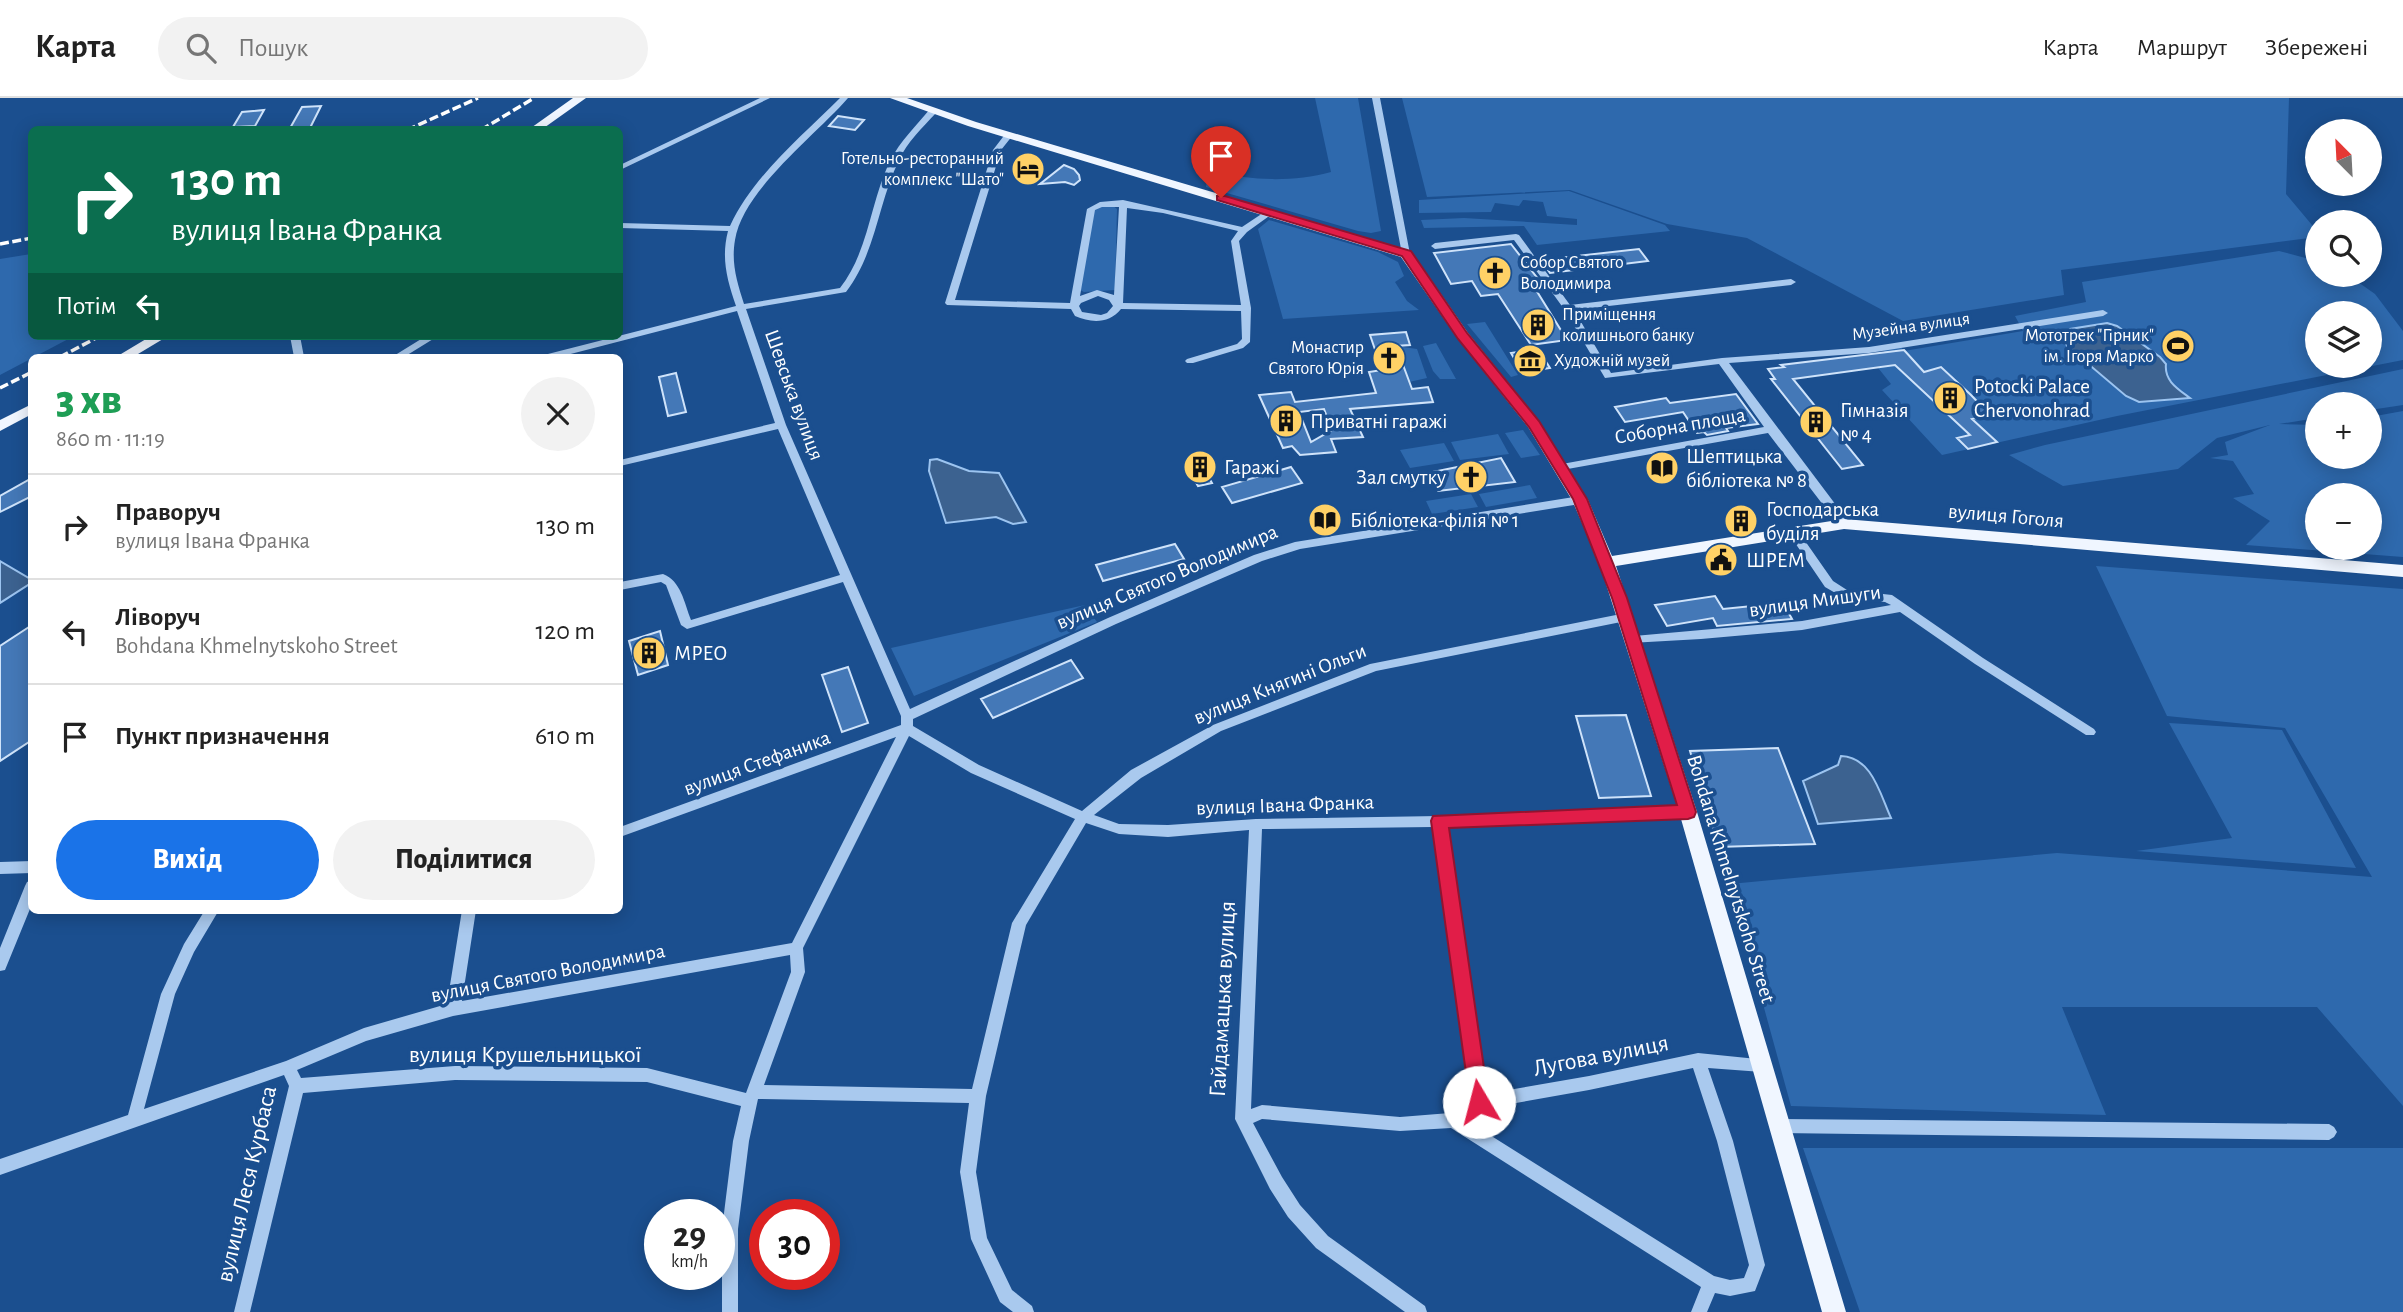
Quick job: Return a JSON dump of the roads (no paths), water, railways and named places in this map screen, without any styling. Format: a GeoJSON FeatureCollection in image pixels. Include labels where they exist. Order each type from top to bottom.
{"type":"FeatureCollection","features":[{"type":"Feature","properties":{"kind":"main road"},"geometry":{"type":"LineString","coordinates":[[539,126],[580,98]]}},
{"type":"Feature","properties":{"kind":"main road"},"geometry":{"type":"LineString","coordinates":[[896,98],[1009,135],[1406,254]]}},
{"type":"Feature","properties":{"kind":"main road","name":"Bohdana Khmelnytskoho Street"},"geometry":{"type":"LineString","coordinates":[[1406,254],[1463,336],[1534,424],[1580,499],[1607,562],[1688,812],[1834,1312]]}},
{"type":"Feature","properties":{"kind":"main road"},"geometry":{"type":"LineString","coordinates":[[128,354],[154,340]]}},
{"type":"Feature","properties":{"kind":"main road"},"geometry":{"type":"LineString","coordinates":[[0,426],[28,410]]}},
{"type":"Feature","properties":{"kind":"main road","name":"вулиця Гоголя"},"geometry":{"type":"LineString","coordinates":[[1607,562],[1844,524],[2403,571]]}},
{"type":"Feature","properties":{"kind":"street"},"geometry":{"type":"LineString","coordinates":[[623,166],[766,98]]}},
{"type":"Feature","properties":{"kind":"street","name":"Шевська вулиця"},"geometry":{"type":"LineString","coordinates":[[844,98],[755,192],[733,229],[729,255],[731,278],[781,425],[848,577],[907,722]]}},
{"type":"Feature","properties":{"kind":"street"},"geometry":{"type":"LineString","coordinates":[[1376,98],[1406,254]]}},
{"type":"Feature","properties":{"kind":"street"},"geometry":{"type":"LineString","coordinates":[[623,337],[741,307],[843,290],[856,273],[894,161],[904,141],[933,111]]}},
{"type":"Feature","properties":{"kind":"street"},"geometry":{"type":"LineString","coordinates":[[1009,135],[997,150],[950,303],[1074,306],[1082,297],[1097,293],[1112,297],[1118,306]]}},
{"type":"Feature","properties":{"kind":"street"},"geometry":{"type":"LineString","coordinates":[[1123,203],[1118,306],[1110,316],[1098,319],[1079,314],[1074,306],[1091,209],[1101,202],[1123,203],[1244,230]]}},
{"type":"Feature","properties":{"kind":"street"},"geometry":{"type":"LineString","coordinates":[[1190,361],[1240,346],[1247,340],[1246,308],[1236,241],[1244,230],[1269,212]]}},
{"type":"Feature","properties":{"kind":"street"},"geometry":{"type":"LineString","coordinates":[[623,225],[733,229]]}},
{"type":"Feature","properties":{"kind":"street","name":"Музейна вулиця"},"geometry":{"type":"LineString","coordinates":[[1435,246],[1516,237],[1568,308],[1608,376],[1721,361],[1869,350],[2103,313]]}},
{"type":"Feature","properties":{"kind":"street"},"geometry":{"type":"LineString","coordinates":[[1568,308],[1791,282]]}},
{"type":"Feature","properties":{"kind":"street"},"geometry":{"type":"LineString","coordinates":[[1118,306],[1246,308]]}},
{"type":"Feature","properties":{"kind":"street"},"geometry":{"type":"LineString","coordinates":[[402,354],[426,340]]}},
{"type":"Feature","properties":{"kind":"street"},"geometry":{"type":"LineString","coordinates":[[559,354],[613,340]]}},
{"type":"Feature","properties":{"kind":"street"},"geometry":{"type":"LineString","coordinates":[[1721,361],[1771,429]]}},
{"type":"Feature","properties":{"kind":"street"},"geometry":{"type":"LineString","coordinates":[[623,462],[781,425]]}},
{"type":"Feature","properties":{"kind":"street","name":"Соборна площа"},"geometry":{"type":"LineString","coordinates":[[1562,467],[1771,429],[1844,524]]}},
{"type":"Feature","properties":{"kind":"street","name":"вулиця Святого Володимира"},"geometry":{"type":"LineString","coordinates":[[907,722],[1112,621],[1258,558],[1289,548],[1392,528],[1580,499]]}},
{"type":"Feature","properties":{"kind":"street"},"geometry":{"type":"LineString","coordinates":[[1792,531],[1829,584],[1837,591],[1888,598],[1902,607]]}},
{"type":"Feature","properties":{"kind":"street"},"geometry":{"type":"LineString","coordinates":[[623,585],[663,578],[671,583],[687,625],[848,577]]}},
{"type":"Feature","properties":{"kind":"street","name":"вулиця Мишуги"},"geometry":{"type":"LineString","coordinates":[[1634,640],[1805,626],[1852,619],[1902,607],[2090,733]]}},
{"type":"Feature","properties":{"kind":"street","name":"вулиця Княгині Ольги"},"geometry":{"type":"LineString","coordinates":[[1027,1312],[1006,1296],[979,1239],[968,1172],[978,1096],[1019,923],[1083,817],[1136,774],[1217,728],[1374,667],[1626,617]]}},
{"type":"Feature","properties":{"kind":"street"},"geometry":{"type":"LineString","coordinates":[[730,1312],[730,1228],[741,1141],[752,1096],[798,972],[796,948],[907,722]]}},
{"type":"Feature","properties":{"kind":"street","name":"вулиця Івана Франка"},"geometry":{"type":"LineString","coordinates":[[907,722],[975,769],[1083,817],[1119,829],[1168,831],[1256,824],[1688,812]]}},
{"type":"Feature","properties":{"kind":"street","name":"вулиця Стефаника"},"geometry":{"type":"LineString","coordinates":[[623,831],[907,722]]}},
{"type":"Feature","properties":{"kind":"street"},"geometry":{"type":"LineString","coordinates":[[1439,821],[1479,1102]]}},
{"type":"Feature","properties":{"kind":"street","name":"Гайдамацька вулиця"},"geometry":{"type":"LineString","coordinates":[[1256,824],[1243,1119],[1260,1156],[1282,1192],[1322,1242],[1419,1312]]}},
{"type":"Feature","properties":{"kind":"street"},"geometry":{"type":"LineString","coordinates":[[0,868],[28,867]]}},
{"type":"Feature","properties":{"kind":"street"},"geometry":{"type":"LineString","coordinates":[[0,965],[28,896]]}},
{"type":"Feature","properties":{"kind":"street"},"geometry":{"type":"LineString","coordinates":[[134,1120],[168,994],[210,914]]}},
{"type":"Feature","properties":{"kind":"street"},"geometry":{"type":"LineString","coordinates":[[453,1009],[468,914]]}},
{"type":"Feature","properties":{"kind":"street","name":"вулиця Святого Володимира"},"geometry":{"type":"LineString","coordinates":[[0,1167],[288,1067],[364,1035],[453,1009],[796,948]]}},
{"type":"Feature","properties":{"kind":"street"},"geometry":{"type":"LineString","coordinates":[[1243,1119],[1262,1112],[1400,1124],[1453,1120],[1711,1284],[1730,1287],[1749,1285],[1757,1265],[1725,1141],[1698,1060]]}},
{"type":"Feature","properties":{"kind":"street","name":"Лугова вулиця"},"geometry":{"type":"LineString","coordinates":[[1453,1120],[1479,1102],[1698,1060],[1762,1065]]}},
{"type":"Feature","properties":{"kind":"street","name":"вулиця Леся Курбаса"},"geometry":{"type":"LineString","coordinates":[[242,1312],[297,1087],[288,1067]]}},
{"type":"Feature","properties":{"kind":"street","name":"вулиця Крушельницької"},"geometry":{"type":"LineString","coordinates":[[297,1087],[455,1073],[647,1075],[752,1096],[978,1096]]}},
{"type":"Feature","properties":{"kind":"street"},"geometry":{"type":"LineString","coordinates":[[1779,1126],[2329,1132]]}},
{"type":"Feature","properties":{"kind":"street"},"geometry":{"type":"LineString","coordinates":[[1699,1312],[1711,1284]]}},
{"type":"Feature","properties":{"kind":"railway"},"geometry":{"type":"LineString","coordinates":[[416,126],[478,98]]}},
{"type":"Feature","properties":{"kind":"railway"},"geometry":{"type":"LineString","coordinates":[[488,126],[534,98]]}},
{"type":"Feature","properties":{"kind":"railway"},"geometry":{"type":"LineString","coordinates":[[0,244],[28,239]]}},
{"type":"Feature","properties":{"kind":"railway"},"geometry":{"type":"LineString","coordinates":[[66,354],[92,340]]}},
{"type":"Feature","properties":{"kind":"railway"},"geometry":{"type":"LineString","coordinates":[[0,388],[28,374]]}},
{"type":"Feature","properties":{"kind":"place","name":"Готельно-ресторанний комплекс \"Шато\""},"geometry":{"type":"Point","coordinates":[1028,169]}},
{"type":"Feature","properties":{"kind":"place","name":"Собор Святого Володимира"},"geometry":{"type":"Point","coordinates":[1495,273]}},
{"type":"Feature","properties":{"kind":"place","name":"Приміщення колишнього банку"},"geometry":{"type":"Point","coordinates":[1538,325]}},
{"type":"Feature","properties":{"kind":"place","name":"Мототрек \"Гірник\" ім. Ігоря Марко"},"geometry":{"type":"Point","coordinates":[2178,346]}},
{"type":"Feature","properties":{"kind":"place","name":"Монастир Святого Юрія"},"geometry":{"type":"Point","coordinates":[1389,358]}},
{"type":"Feature","properties":{"kind":"place","name":"Художній музей"},"geometry":{"type":"Point","coordinates":[1530,361]}},
{"type":"Feature","properties":{"kind":"place","name":"Potocki Palace Chervonohrad"},"geometry":{"type":"Point","coordinates":[1950,398]}},
{"type":"Feature","properties":{"kind":"place","name":"Приватні гаражі"},"geometry":{"type":"Point","coordinates":[1286,421]}},
{"type":"Feature","properties":{"kind":"place","name":"Гімназія № 4"},"geometry":{"type":"Point","coordinates":[1816,422]}},
{"type":"Feature","properties":{"kind":"place","name":"Гаражі"},"geometry":{"type":"Point","coordinates":[1200,467]}},
{"type":"Feature","properties":{"kind":"place","name":"Шептицька бібліотека № 8"},"geometry":{"type":"Point","coordinates":[1662,468]}},
{"type":"Feature","properties":{"kind":"place","name":"Зал смутку"},"geometry":{"type":"Point","coordinates":[1471,477]}},
{"type":"Feature","properties":{"kind":"place","name":"Бiблiотека-фiлiя № 1"},"geometry":{"type":"Point","coordinates":[1325,520]}},
{"type":"Feature","properties":{"kind":"place","name":"Господарська буділя"},"geometry":{"type":"Point","coordinates":[1741,521]}},
{"type":"Feature","properties":{"kind":"place","name":"ШРЕМ"},"geometry":{"type":"Point","coordinates":[1721,560]}},
{"type":"Feature","properties":{"kind":"place","name":"МРЕО"},"geometry":{"type":"Point","coordinates":[649,653]}}]}
